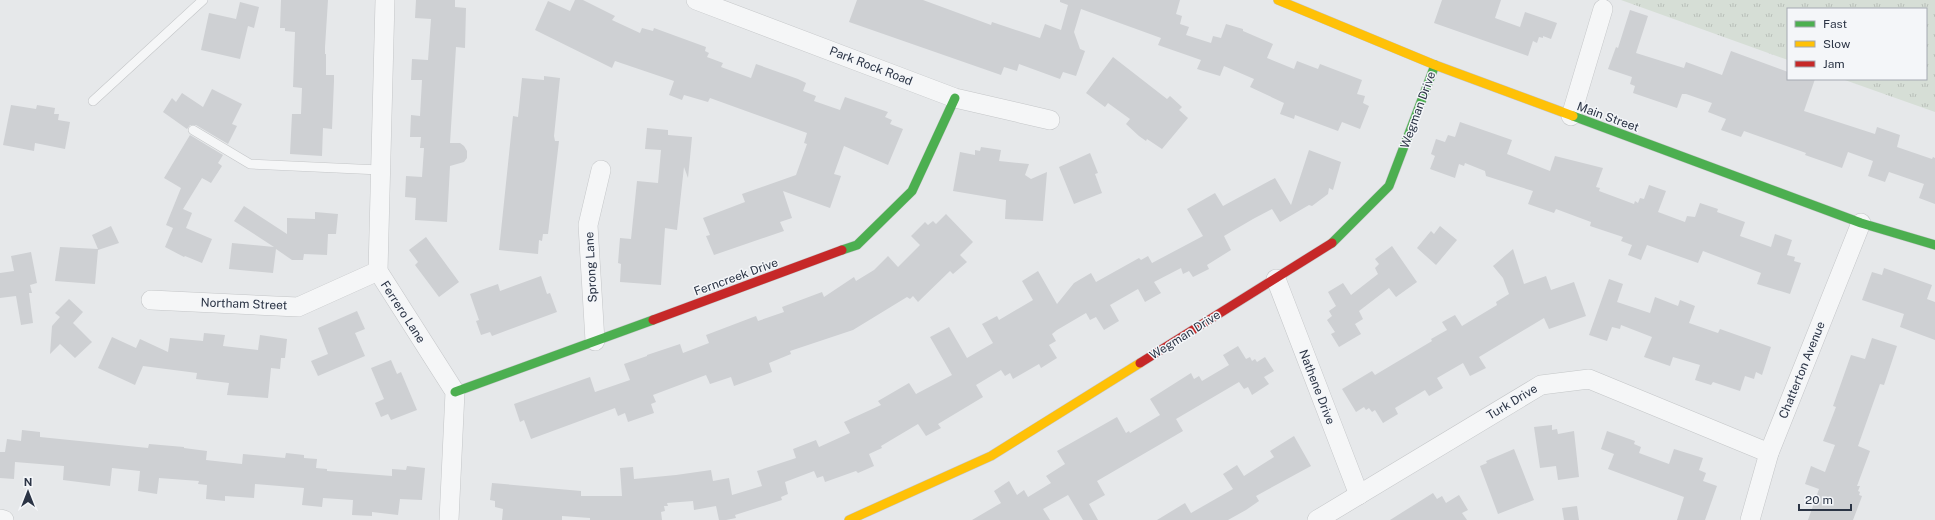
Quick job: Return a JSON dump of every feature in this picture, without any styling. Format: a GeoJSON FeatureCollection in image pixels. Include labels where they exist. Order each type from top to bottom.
{"type":"FeatureCollection","features":[{"type":"Feature","properties":{"kind":"street","name":"Ferrero Lane"},"geometry":{"type":"LineString","coordinates":[[385,0],[378,272],[455,392]]}},
{"type":"Feature","properties":{"kind":"street","name":"Park Rock Road"},"geometry":{"type":"LineString","coordinates":[[696,0],[955,98],[1050,120]]}},
{"type":"Feature","properties":{"kind":"street","name":"Main Street"},"geometry":{"type":"LineString","coordinates":[[1278,0],[1434,65],[1861,223],[1935,245]]}},
{"type":"Feature","properties":{"kind":"street"},"geometry":{"type":"LineString","coordinates":[[1571,116],[1603,9]]}},
{"type":"Feature","properties":{"kind":"street","name":"Wegman Drive"},"geometry":{"type":"LineString","coordinates":[[849,520],[991,456],[1334,242],[1390,186],[1434,65]]}},
{"type":"Feature","properties":{"kind":"street","name":"Ferncreek Drive"},"geometry":{"type":"LineString","coordinates":[[455,392],[857,245],[912,191],[955,98]]}},
{"type":"Feature","properties":{"kind":"street","name":"Sprong Lane"},"geometry":{"type":"LineString","coordinates":[[595,341],[588,225],[601,170]]}},
{"type":"Feature","properties":{"kind":"street","name":"Chatterton Avenue"},"geometry":{"type":"LineString","coordinates":[[1750,520],[1769,453],[1861,223]]}},
{"type":"Feature","properties":{"kind":"street","name":"Northam Street"},"geometry":{"type":"LineString","coordinates":[[151,300],[298,306],[378,272]]}},
{"type":"Feature","properties":{"kind":"street","name":"Nathene Drive"},"geometry":{"type":"LineString","coordinates":[[1276,279],[1359,495]]}},
{"type":"Feature","properties":{"kind":"street","name":"Turk Drive"},"geometry":{"type":"LineString","coordinates":[[1317,520],[1541,385],[1589,378],[1769,453]]}},
{"type":"Feature","properties":{"kind":"street"},"geometry":{"type":"LineString","coordinates":[[449,520],[455,392]]}},
{"type":"Feature","properties":{"kind":"lane"},"geometry":{"type":"LineString","coordinates":[[93,100],[203,0]]}},
{"type":"Feature","properties":{"kind":"lane"},"geometry":{"type":"LineString","coordinates":[[192,130],[250,164],[380,170]]}},
{"type":"Feature","properties":{"kind":"green space"},"geometry":{"type":"Polygon","coordinates":[[[1621,0],[1935,0],[1935,112],[1845,80],[1927,80],[1927,8],[1787,8],[1787,60],[1621,0]]]}},
{"type":"Feature","properties":{"kind":"building"},"geometry":{"type":"Polygon","coordinates":[[[281,0],[328,0],[325,47],[326,75],[334,75],[334,81],[332,129],[323,128],[322,156],[290,154],[292,114],[301,114],[302,88],[293,87],[295,32],[285,31],[285,28],[280,28],[281,0]]]}},
{"type":"Feature","properties":{"kind":"building"},"geometry":{"type":"Polygon","coordinates":[[[416,0],[455,0],[455,7],[466,8],[465,48],[456,47],[450,143],[460,143],[464,146],[467,151],[467,158],[464,162],[450,166],[447,222],[415,220],[416,198],[405,197],[406,176],[422,177],[424,148],[420,148],[421,137],[410,137],[411,115],[420,116],[422,80],[411,80],[412,59],[428,60],[431,19],[415,18],[416,0]]]}},
{"type":"Feature","properties":{"kind":"building"},"geometry":{"type":"Polygon","coordinates":[[[575,0],[583,0],[615,16],[612,20],[640,33],[642,28],[653,31],[654,28],[706,47],[705,51],[709,53],[707,57],[723,63],[721,67],[751,78],[756,64],[798,79],[806,83],[803,91],[816,96],[814,101],[840,110],[845,97],[888,112],[885,117],[892,120],[890,124],[903,129],[888,165],[844,146],[834,174],[841,176],[830,208],[783,191],[792,218],[780,222],[784,231],[714,255],[706,236],[710,235],[703,218],[745,202],[742,194],[796,175],[807,144],[804,143],[807,133],[710,98],[708,102],[684,95],[682,100],[669,95],[674,81],[615,61],[612,68],[535,30],[548,1],[570,11],[575,0]]]}},
{"type":"Feature","properties":{"kind":"building"},"geometry":{"type":"Polygon","coordinates":[[[857,0],[923,0],[991,25],[992,22],[1040,38],[1045,24],[1061,30],[1068,5],[1060,2],[1060,0],[1180,0],[1176,14],[1182,16],[1180,24],[1189,27],[1186,35],[1211,43],[1213,36],[1221,38],[1226,24],[1243,29],[1243,31],[1273,44],[1267,58],[1294,69],[1297,61],[1318,69],[1320,64],[1362,80],[1357,94],[1365,96],[1363,103],[1369,106],[1360,129],[1342,122],[1338,131],[1295,115],[1294,119],[1280,114],[1284,103],[1250,87],[1254,79],[1224,66],[1220,76],[1197,69],[1201,60],[1158,45],[1161,38],[1081,9],[1074,32],[1080,49],[1085,51],[1076,76],[1063,72],[1060,79],[1019,64],[1017,71],[1004,67],[1001,75],[849,22],[857,0]]]}},
{"type":"Feature","properties":{"kind":"building"},"geometry":{"type":"Polygon","coordinates":[[[1442,0],[1501,0],[1495,18],[1520,27],[1525,12],[1557,23],[1551,39],[1543,36],[1543,38],[1539,37],[1537,43],[1533,41],[1528,56],[1434,23],[1442,0]]]}},
{"type":"Feature","properties":{"kind":"building"},"geometry":{"type":"Polygon","coordinates":[[[240,2],[259,7],[254,28],[248,26],[240,59],[201,50],[209,13],[236,19],[240,2]]]}},
{"type":"Feature","properties":{"kind":"building"},"geometry":{"type":"Polygon","coordinates":[[[1630,10],[1648,16],[1636,53],[1684,68],[1686,62],[1722,75],[1731,51],[1787,72],[1787,80],[1815,80],[1804,111],[1875,134],[1877,127],[1900,135],[1897,147],[1932,159],[1933,157],[1935,158],[1935,204],[1919,198],[1924,184],[1889,172],[1885,182],[1868,176],[1873,161],[1848,152],[1842,168],[1805,155],[1806,153],[1744,131],[1741,137],[1721,130],[1726,119],[1708,112],[1712,103],[1682,94],[1677,108],[1633,93],[1635,86],[1630,84],[1632,77],[1608,69],[1616,47],[1618,48],[1630,10]]]}},
{"type":"Feature","properties":{"kind":"building"},"geometry":{"type":"Polygon","coordinates":[[[1113,57],[1167,99],[1170,96],[1182,107],[1179,110],[1188,118],[1162,149],[1147,139],[1146,141],[1126,124],[1130,119],[1108,103],[1105,107],[1086,93],[1113,57]]]}},
{"type":"Feature","properties":{"kind":"building"},"geometry":{"type":"Polygon","coordinates":[[[544,76],[560,78],[554,136],[555,141],[559,141],[548,234],[543,234],[542,241],[539,240],[538,254],[499,250],[513,116],[518,117],[522,78],[544,80],[544,76]]]}},
{"type":"Feature","properties":{"kind":"building"},"geometry":{"type":"Polygon","coordinates":[[[212,89],[242,104],[232,124],[237,126],[228,144],[196,125],[190,125],[187,129],[163,112],[172,98],[176,102],[182,93],[203,107],[212,89]]]}},
{"type":"Feature","properties":{"kind":"building"},"geometry":{"type":"Polygon","coordinates":[[[11,105],[36,109],[37,105],[55,108],[54,114],[59,114],[58,120],[70,122],[65,149],[35,143],[34,151],[3,145],[11,105]]]}},
{"type":"Feature","properties":{"kind":"building"},"geometry":{"type":"Polygon","coordinates":[[[1460,122],[1512,140],[1507,154],[1550,171],[1555,156],[1603,168],[1596,187],[1600,188],[1599,191],[1634,204],[1635,201],[1638,203],[1640,198],[1644,199],[1649,185],[1666,191],[1658,212],[1685,222],[1687,216],[1695,217],[1700,203],[1718,209],[1717,212],[1745,222],[1740,236],[1771,247],[1775,234],[1792,240],[1787,255],[1795,257],[1794,261],[1801,263],[1790,294],[1757,284],[1761,273],[1703,251],[1698,263],[1647,245],[1641,260],[1628,255],[1632,245],[1621,241],[1623,237],[1590,226],[1591,222],[1556,209],[1554,213],[1528,204],[1533,191],[1486,176],[1485,171],[1465,163],[1464,166],[1459,164],[1455,178],[1430,169],[1435,156],[1431,154],[1436,139],[1445,142],[1448,135],[1455,137],[1460,122]]]}},
{"type":"Feature","properties":{"kind":"building"},"geometry":{"type":"Polygon","coordinates":[[[647,128],[668,130],[668,135],[692,137],[688,178],[684,167],[677,230],[665,228],[661,285],[620,282],[621,264],[618,263],[620,238],[631,239],[637,181],[658,183],[661,150],[645,149],[647,128]]]}},
{"type":"Feature","properties":{"kind":"building"},"geometry":{"type":"Polygon","coordinates":[[[190,135],[223,155],[218,163],[222,166],[211,183],[202,178],[183,209],[192,213],[186,228],[212,239],[202,263],[185,256],[184,257],[165,247],[173,228],[166,225],[181,188],[164,178],[190,135]]]}},
{"type":"Feature","properties":{"kind":"building"},"geometry":{"type":"Polygon","coordinates":[[[981,147],[1001,150],[999,161],[1029,164],[1025,175],[1031,179],[1047,172],[1043,221],[1005,219],[1006,200],[953,191],[960,152],[975,155],[975,150],[980,151],[981,147]]]}},
{"type":"Feature","properties":{"kind":"building"},"geometry":{"type":"Polygon","coordinates":[[[1309,150],[1341,162],[1333,190],[1329,188],[1328,194],[1312,206],[1309,205],[1280,222],[1272,209],[1224,236],[1231,250],[1207,265],[1209,269],[1193,277],[1189,271],[1183,274],[1181,268],[1154,282],[1161,293],[1145,302],[1138,289],[1110,305],[1119,321],[1104,330],[1096,317],[1090,320],[1086,313],[1057,330],[1052,334],[1056,341],[1049,345],[1057,358],[1041,368],[1039,364],[1013,379],[1010,373],[1005,376],[1001,370],[976,385],[983,397],[938,424],[941,428],[926,436],[918,424],[881,446],[882,448],[869,454],[874,466],[858,473],[856,471],[825,482],[823,476],[817,478],[814,471],[785,482],[788,494],[781,497],[782,500],[735,515],[736,518],[726,520],[719,520],[716,506],[694,510],[693,501],[667,503],[668,506],[664,506],[665,511],[661,512],[662,520],[590,520],[590,518],[562,516],[562,520],[502,520],[503,509],[495,507],[495,501],[490,500],[492,483],[581,491],[581,496],[622,496],[620,468],[633,467],[634,479],[711,470],[713,481],[729,478],[732,495],[762,486],[757,471],[796,458],[793,449],[816,440],[819,447],[850,433],[844,422],[881,405],[878,401],[909,383],[916,394],[952,375],[930,337],[949,327],[967,358],[993,343],[982,324],[997,316],[999,320],[1033,300],[1022,281],[1038,271],[1057,304],[1074,283],[1091,273],[1096,282],[1139,258],[1141,260],[1148,256],[1152,263],[1203,236],[1187,209],[1215,193],[1223,206],[1275,178],[1291,205],[1309,150]]]}},
{"type":"Feature","properties":{"kind":"building"},"geometry":{"type":"Polygon","coordinates":[[[1090,153],[1098,173],[1095,174],[1102,193],[1074,204],[1059,167],[1090,153]]]}},
{"type":"Feature","properties":{"kind":"building"},"geometry":{"type":"Polygon","coordinates":[[[244,206],[287,234],[287,218],[315,219],[315,212],[338,214],[336,234],[328,234],[327,255],[304,254],[303,260],[292,260],[276,249],[273,273],[229,269],[232,243],[274,247],[234,221],[244,206]]]}},
{"type":"Feature","properties":{"kind":"building"},"geometry":{"type":"Polygon","coordinates":[[[946,214],[973,242],[960,255],[967,262],[953,274],[950,271],[918,302],[913,296],[910,299],[907,297],[853,330],[790,351],[791,354],[769,363],[772,372],[734,386],[731,377],[710,384],[706,375],[653,395],[656,402],[651,404],[654,413],[628,422],[625,413],[618,416],[615,408],[531,439],[524,420],[520,422],[514,404],[590,377],[595,392],[630,380],[624,364],[680,344],[683,353],[709,343],[706,335],[756,316],[758,321],[784,312],[782,307],[822,292],[824,297],[854,277],[856,281],[874,270],[888,256],[898,267],[920,245],[911,236],[925,222],[928,225],[933,221],[936,224],[946,214]]]}},
{"type":"Feature","properties":{"kind":"building"},"geometry":{"type":"Polygon","coordinates":[[[111,226],[119,243],[98,250],[95,284],[55,281],[60,247],[98,249],[92,235],[111,226]]]}},
{"type":"Feature","properties":{"kind":"building"},"geometry":{"type":"Polygon","coordinates":[[[1440,226],[1457,240],[1436,265],[1417,248],[1431,231],[1434,234],[1440,226]]]}},
{"type":"Feature","properties":{"kind":"building"},"geometry":{"type":"Polygon","coordinates":[[[426,237],[459,282],[439,297],[415,265],[418,262],[409,250],[426,237]]]}},
{"type":"Feature","properties":{"kind":"building"},"geometry":{"type":"Polygon","coordinates":[[[1392,246],[1417,282],[1396,297],[1389,288],[1359,311],[1363,319],[1355,324],[1361,334],[1339,347],[1331,334],[1335,332],[1327,320],[1332,316],[1329,311],[1336,306],[1328,292],[1343,283],[1351,295],[1378,274],[1375,268],[1379,264],[1375,259],[1392,246]]]}},
{"type":"Feature","properties":{"kind":"building"},"geometry":{"type":"Polygon","coordinates":[[[1513,249],[1524,284],[1546,276],[1551,290],[1574,282],[1586,316],[1549,329],[1544,318],[1479,357],[1486,368],[1470,376],[1463,363],[1437,378],[1443,388],[1429,396],[1425,390],[1395,408],[1398,414],[1383,423],[1375,410],[1372,412],[1369,408],[1366,410],[1364,407],[1356,412],[1342,389],[1372,371],[1375,375],[1432,341],[1431,339],[1447,330],[1442,322],[1455,315],[1462,326],[1497,305],[1496,302],[1509,294],[1503,278],[1493,266],[1513,249]]]}},
{"type":"Feature","properties":{"kind":"building"},"geometry":{"type":"Polygon","coordinates":[[[31,252],[37,283],[30,285],[32,293],[29,293],[33,323],[21,325],[16,296],[0,298],[0,273],[14,271],[11,256],[31,252]]]}},
{"type":"Feature","properties":{"kind":"building"},"geometry":{"type":"Polygon","coordinates":[[[1884,268],[1932,285],[1927,299],[1935,302],[1935,340],[1900,327],[1904,314],[1862,300],[1872,272],[1882,275],[1884,268]]]}},
{"type":"Feature","properties":{"kind":"building"},"geometry":{"type":"Polygon","coordinates":[[[541,276],[547,294],[550,293],[557,312],[492,336],[490,332],[481,335],[476,321],[479,320],[470,294],[498,284],[500,291],[541,276]]]}},
{"type":"Feature","properties":{"kind":"building"},"geometry":{"type":"Polygon","coordinates":[[[1609,279],[1623,284],[1617,302],[1650,313],[1655,297],[1678,306],[1680,300],[1695,306],[1689,323],[1718,333],[1720,329],[1771,347],[1762,375],[1756,372],[1754,379],[1745,376],[1740,391],[1713,382],[1711,385],[1695,380],[1700,365],[1673,357],[1670,366],[1644,357],[1652,337],[1621,325],[1620,329],[1612,327],[1607,341],[1589,335],[1609,279]]]}},
{"type":"Feature","properties":{"kind":"building"},"geometry":{"type":"Polygon","coordinates":[[[69,299],[83,312],[73,323],[92,342],[75,358],[60,344],[50,354],[52,326],[60,317],[55,313],[69,299]]]}},
{"type":"Feature","properties":{"kind":"building"},"geometry":{"type":"Polygon","coordinates":[[[357,311],[365,329],[355,333],[365,356],[318,376],[311,361],[328,354],[318,328],[357,311]]]}},
{"type":"Feature","properties":{"kind":"building"},"geometry":{"type":"Polygon","coordinates":[[[204,333],[225,335],[223,346],[258,350],[260,335],[287,339],[285,358],[281,358],[280,369],[271,368],[268,398],[227,395],[229,383],[196,379],[197,373],[143,366],[135,385],[98,368],[112,337],[136,348],[140,339],[168,352],[170,338],[203,341],[204,333]]]}},
{"type":"Feature","properties":{"kind":"building"},"geometry":{"type":"Polygon","coordinates":[[[1872,338],[1897,346],[1884,385],[1880,384],[1858,446],[1870,451],[1857,486],[1860,486],[1858,491],[1860,492],[1859,495],[1862,496],[1861,499],[1853,520],[1808,520],[1819,489],[1805,484],[1811,466],[1825,472],[1835,445],[1823,441],[1836,407],[1833,406],[1851,355],[1865,359],[1872,338]]]}},
{"type":"Feature","properties":{"kind":"building"},"geometry":{"type":"Polygon","coordinates":[[[1238,346],[1246,359],[1250,357],[1252,361],[1255,359],[1257,362],[1265,357],[1274,371],[1264,377],[1269,384],[1252,395],[1248,387],[1244,389],[1239,382],[1176,419],[1183,431],[1097,481],[1105,495],[1089,504],[1098,520],[1083,520],[1068,495],[1043,509],[1050,520],[972,520],[1001,503],[994,491],[1009,481],[1017,495],[1024,490],[1028,497],[1051,483],[1046,476],[1065,464],[1057,451],[1117,417],[1126,433],[1129,431],[1130,433],[1160,415],[1150,399],[1191,373],[1194,379],[1199,376],[1202,381],[1229,365],[1223,355],[1238,346]]]}},
{"type":"Feature","properties":{"kind":"building"},"geometry":{"type":"Polygon","coordinates":[[[391,360],[397,374],[401,372],[417,410],[391,420],[388,414],[381,417],[375,403],[384,399],[371,368],[391,360]]]}},
{"type":"Feature","properties":{"kind":"building"},"geometry":{"type":"Polygon","coordinates":[[[1552,425],[1552,430],[1557,429],[1558,434],[1574,431],[1579,477],[1558,480],[1556,466],[1540,468],[1534,427],[1552,425]]]}},
{"type":"Feature","properties":{"kind":"building"},"geometry":{"type":"Polygon","coordinates":[[[22,430],[40,432],[40,437],[148,448],[149,444],[184,447],[207,451],[206,460],[242,464],[243,454],[285,458],[286,453],[304,455],[304,458],[317,459],[316,468],[327,469],[327,471],[392,476],[392,469],[406,470],[407,466],[425,468],[422,500],[400,499],[398,515],[372,512],[372,516],[352,515],[353,500],[323,498],[322,507],[302,505],[304,488],[255,484],[254,498],[225,496],[225,501],[206,499],[207,485],[198,484],[199,481],[159,478],[157,494],[138,491],[140,471],[112,468],[110,486],[63,480],[64,466],[15,462],[14,479],[0,478],[0,452],[5,452],[7,439],[21,441],[22,430]]]}},
{"type":"Feature","properties":{"kind":"building"},"geometry":{"type":"Polygon","coordinates":[[[1607,431],[1635,441],[1634,444],[1641,447],[1639,453],[1669,464],[1674,449],[1703,458],[1699,470],[1706,473],[1703,481],[1717,486],[1705,520],[1677,520],[1684,497],[1608,469],[1614,454],[1601,449],[1607,431]]]}},
{"type":"Feature","properties":{"kind":"building"},"geometry":{"type":"Polygon","coordinates":[[[1294,436],[1311,466],[1256,496],[1259,501],[1246,510],[1228,520],[1157,520],[1185,503],[1191,513],[1233,489],[1223,474],[1237,465],[1244,476],[1274,457],[1270,451],[1294,436]]]}},
{"type":"Feature","properties":{"kind":"building"},"geometry":{"type":"Polygon","coordinates":[[[1514,449],[1534,500],[1498,514],[1480,466],[1487,463],[1486,461],[1514,449]]]}},
{"type":"Feature","properties":{"kind":"building"},"geometry":{"type":"Polygon","coordinates":[[[1433,493],[1437,499],[1442,496],[1446,503],[1459,495],[1468,510],[1462,513],[1467,520],[1390,520],[1433,493]]]}},
{"type":"Feature","properties":{"kind":"building"},"geometry":{"type":"Polygon","coordinates":[[[1577,506],[1579,520],[1564,520],[1562,508],[1577,506]]]}},
{"type":"Feature","properties":{"kind":"traffic: fast"},"geometry":{"type":"LineString","coordinates":[[1332,243],[1389,186],[1435,65]]}},
{"type":"Feature","properties":{"kind":"traffic: fast"},"geometry":{"type":"LineString","coordinates":[[842,250],[857,245],[912,191],[955,98]]}},
{"type":"Feature","properties":{"kind":"traffic: fast"},"geometry":{"type":"LineString","coordinates":[[1573,116],[1861,223],[1935,245]]}},
{"type":"Feature","properties":{"kind":"traffic: fast"},"geometry":{"type":"LineString","coordinates":[[455,392],[653,320]]}},
{"type":"Feature","properties":{"kind":"traffic: slow"},"geometry":{"type":"LineString","coordinates":[[1278,0],[1435,65],[1573,116]]}},
{"type":"Feature","properties":{"kind":"traffic: slow"},"geometry":{"type":"LineString","coordinates":[[849,520],[991,456],[1140,363]]}},
{"type":"Feature","properties":{"kind":"traffic: jam"},"geometry":{"type":"LineString","coordinates":[[1140,363],[1332,243]]}},
{"type":"Feature","properties":{"kind":"traffic: jam"},"geometry":{"type":"LineString","coordinates":[[653,320],[842,250]]}}]}
